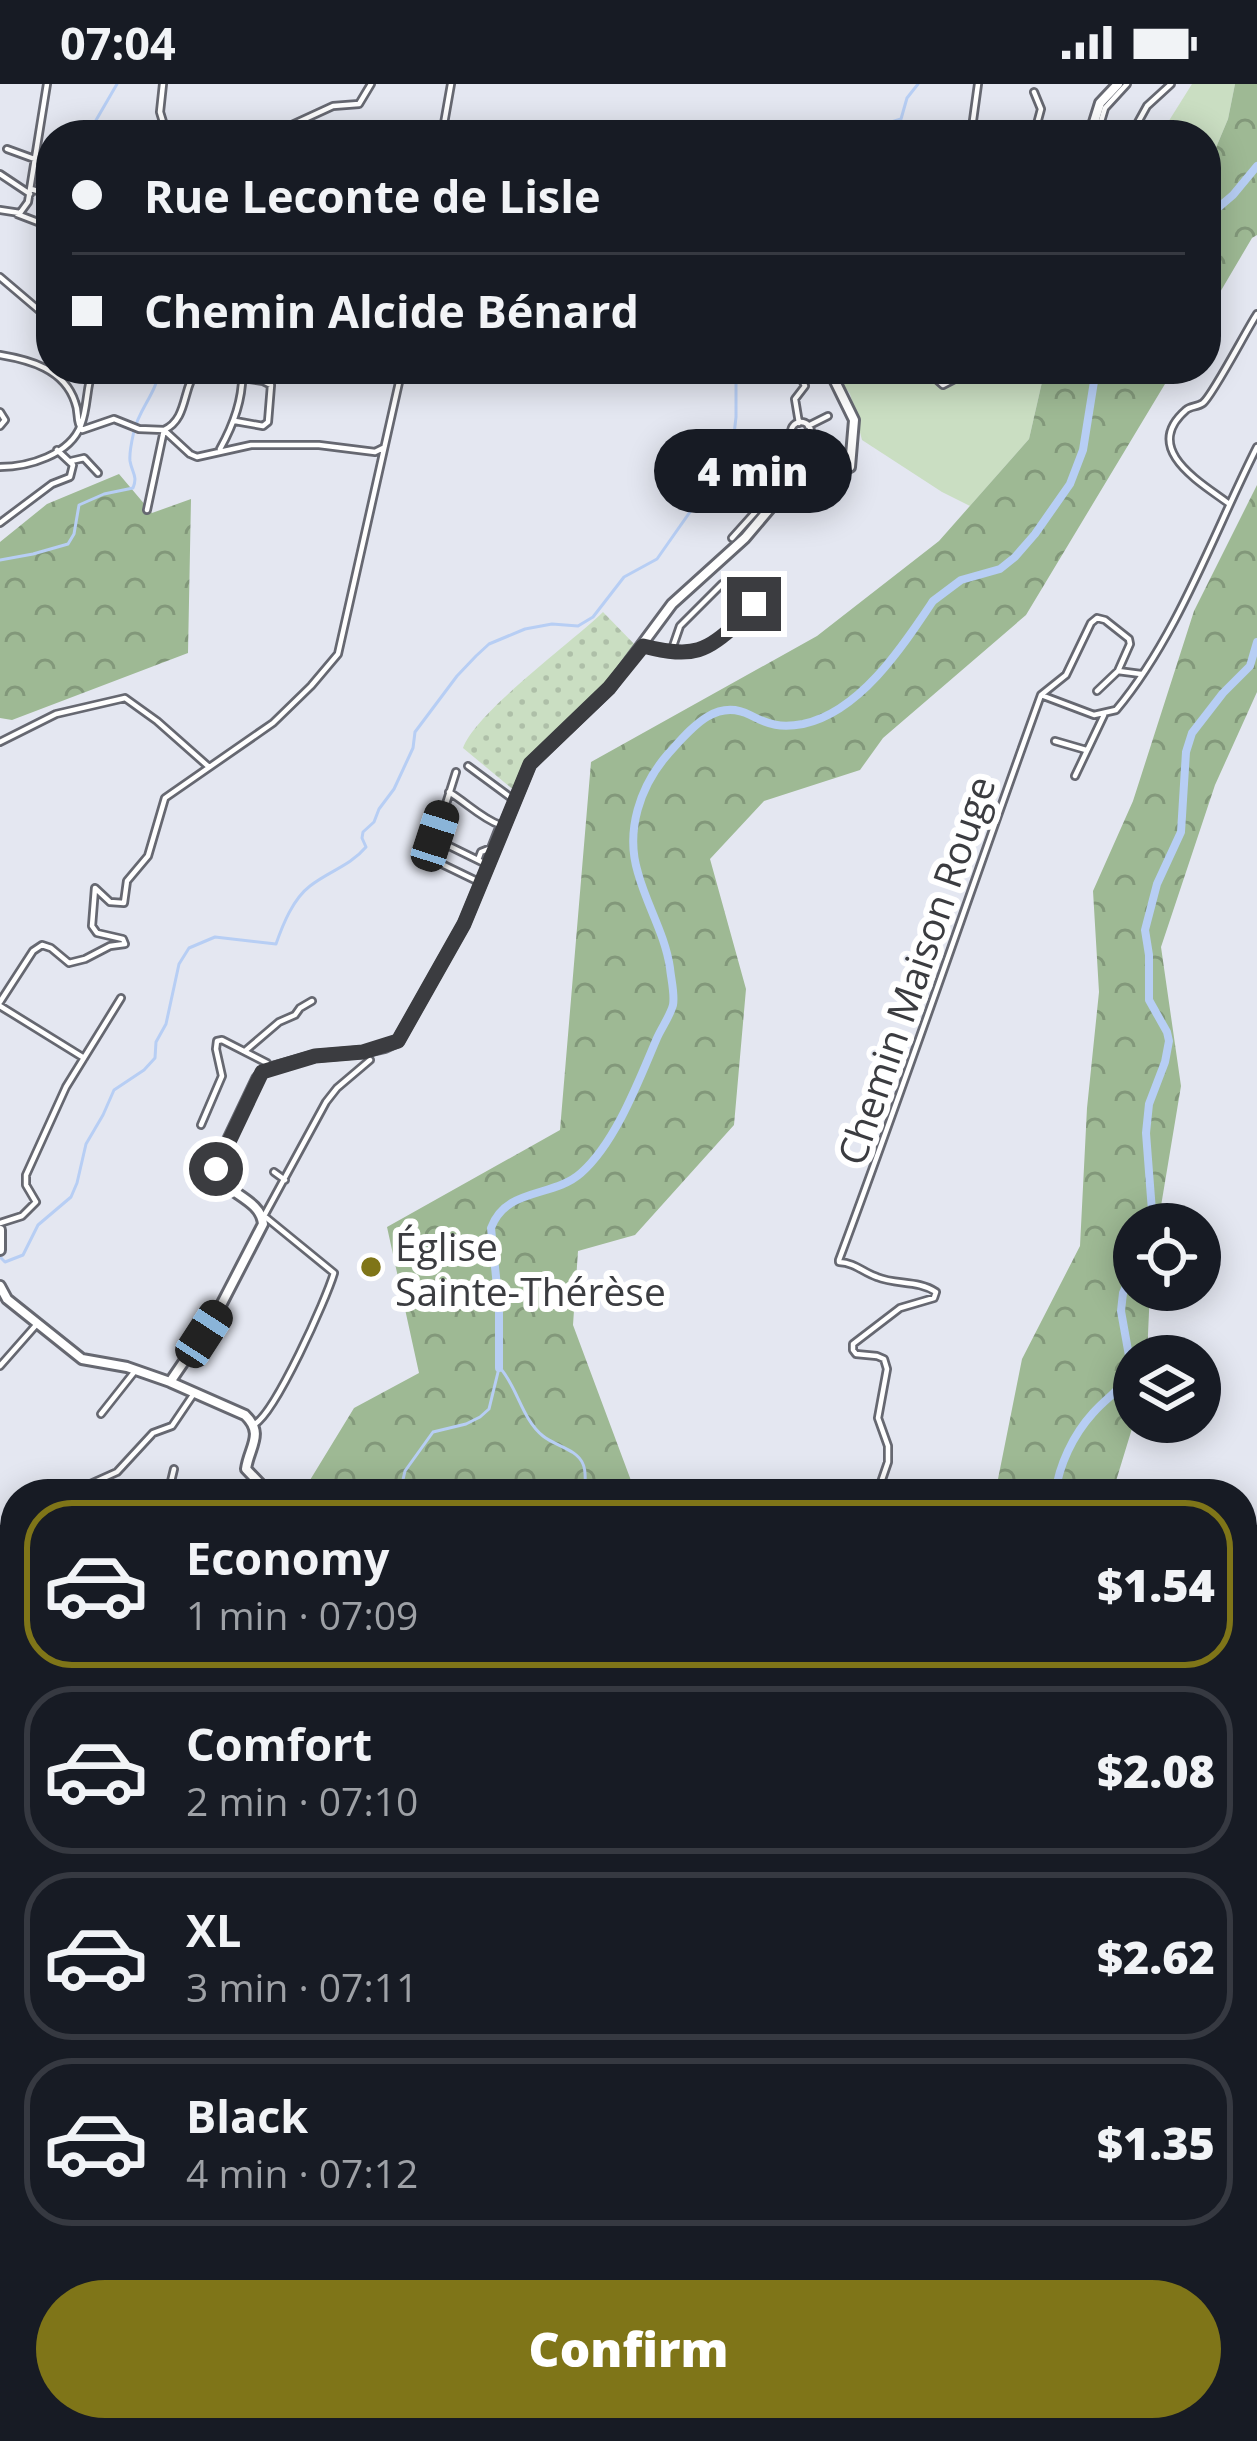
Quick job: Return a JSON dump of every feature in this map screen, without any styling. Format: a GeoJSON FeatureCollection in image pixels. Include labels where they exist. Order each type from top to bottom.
{"type":"FeatureCollection","features":[{"type":"Feature","properties":{"kind":"main road"},"geometry":{"type":"LineString","coordinates":[[1096,120],[1100,103],[1122,84]]}},
{"type":"Feature","properties":{"kind":"main road"},"geometry":{"type":"LineString","coordinates":[[170,1382],[218,1313],[261,1230],[264,1216],[258,1208],[223,1185],[215,1174],[257,1079],[262,1072],[315,1056],[363,1052],[398,1041],[464,924],[534,760],[609,688],[671,604],[745,538],[777,500],[845,464],[854,420],[836,384]]}},
{"type":"Feature","properties":{"kind":"main road"},"geometry":{"type":"LineString","coordinates":[[0,1226],[0,1250]]}},
{"type":"Feature","properties":{"kind":"main road"},"geometry":{"type":"LineString","coordinates":[[0,1286],[7,1299],[82,1359],[170,1382],[245,1415],[256,1432],[246,1469],[254,1479]]}},
{"type":"Feature","properties":{"kind":"street"},"geometry":{"type":"LineString","coordinates":[[41,120],[47,84]]}},
{"type":"Feature","properties":{"kind":"street"},"geometry":{"type":"LineString","coordinates":[[162,120],[163,84]]}},
{"type":"Feature","properties":{"kind":"street"},"geometry":{"type":"LineString","coordinates":[[303,120],[333,106],[359,104],[371,84]]}},
{"type":"Feature","properties":{"kind":"street"},"geometry":{"type":"LineString","coordinates":[[445,120],[451,84]]}},
{"type":"Feature","properties":{"kind":"street"},"geometry":{"type":"LineString","coordinates":[[973,120],[978,84]]}},
{"type":"Feature","properties":{"kind":"street"},"geometry":{"type":"LineString","coordinates":[[1139,120],[1171,84]]}},
{"type":"Feature","properties":{"kind":"street"},"geometry":{"type":"LineString","coordinates":[[1034,92],[1042,110],[1039,120]]}},
{"type":"Feature","properties":{"kind":"street"},"geometry":{"type":"LineString","coordinates":[[7,149],[34,161]]}},
{"type":"Feature","properties":{"kind":"street"},"geometry":{"type":"LineString","coordinates":[[16,214],[25,209],[36,149]]}},
{"type":"Feature","properties":{"kind":"street"},"geometry":{"type":"LineString","coordinates":[[0,174],[36,193]]}},
{"type":"Feature","properties":{"kind":"street"},"geometry":{"type":"LineString","coordinates":[[0,210],[36,221]]}},
{"type":"Feature","properties":{"kind":"street"},"geometry":{"type":"LineString","coordinates":[[0,277],[36,308]]}},
{"type":"Feature","properties":{"kind":"street"},"geometry":{"type":"LineString","coordinates":[[1221,373],[1257,314]]}},
{"type":"Feature","properties":{"kind":"street"},"geometry":{"type":"LineString","coordinates":[[0,355],[36,364]]}},
{"type":"Feature","properties":{"kind":"street"},"geometry":{"type":"LineString","coordinates":[[63,384],[74,398],[80,430]]}},
{"type":"Feature","properties":{"kind":"street"},"geometry":{"type":"LineString","coordinates":[[80,430],[89,384]]}},
{"type":"Feature","properties":{"kind":"street"},"geometry":{"type":"LineString","coordinates":[[0,467],[33,464],[80,430],[109,420],[164,430],[179,419],[188,384]]}},
{"type":"Feature","properties":{"kind":"street"},"geometry":{"type":"LineString","coordinates":[[220,450],[235,421],[242,384]]}},
{"type":"Feature","properties":{"kind":"street"},"geometry":{"type":"LineString","coordinates":[[235,421],[260,426],[268,422],[272,385],[268,384]]}},
{"type":"Feature","properties":{"kind":"street"},"geometry":{"type":"LineString","coordinates":[[84,1058],[0,1004],[33,951],[42,945],[69,963],[125,944],[92,926],[95,888],[110,902],[124,903],[127,881],[148,856],[165,799],[273,723],[338,654],[398,384]]}},
{"type":"Feature","properties":{"kind":"street"},"geometry":{"type":"LineString","coordinates":[[799,423],[795,399],[804,384]]}},
{"type":"Feature","properties":{"kind":"street"},"geometry":{"type":"LineString","coordinates":[[1214,384],[1204,401],[1184,411],[1173,429],[1170,450],[1179,465],[1228,503]]}},
{"type":"Feature","properties":{"kind":"street"},"geometry":{"type":"LineString","coordinates":[[0,412],[5,418],[0,426]]}},
{"type":"Feature","properties":{"kind":"street"},"geometry":{"type":"LineString","coordinates":[[799,423],[808,426],[828,416]]}},
{"type":"Feature","properties":{"kind":"street"},"geometry":{"type":"LineString","coordinates":[[795,440],[791,431],[799,423]]}},
{"type":"Feature","properties":{"kind":"street"},"geometry":{"type":"LineString","coordinates":[[808,426],[809,438],[845,464]]}},
{"type":"Feature","properties":{"kind":"street"},"geometry":{"type":"LineString","coordinates":[[164,430],[193,456],[251,445],[319,445],[375,452],[383,448]]}},
{"type":"Feature","properties":{"kind":"street"},"geometry":{"type":"LineString","coordinates":[[147,511],[164,430]]}},
{"type":"Feature","properties":{"kind":"street"},"geometry":{"type":"LineString","coordinates":[[795,440],[809,438]]}},
{"type":"Feature","properties":{"kind":"street"},"geometry":{"type":"LineString","coordinates":[[732,538],[777,488],[780,460],[795,440]]}},
{"type":"Feature","properties":{"kind":"street"},"geometry":{"type":"LineString","coordinates":[[1041,695],[1081,711],[1104,715],[1116,710],[1176,615],[1257,447]]}},
{"type":"Feature","properties":{"kind":"street"},"geometry":{"type":"LineString","coordinates":[[0,523],[52,484],[70,477],[71,461],[57,450]]}},
{"type":"Feature","properties":{"kind":"street"},"geometry":{"type":"LineString","coordinates":[[71,461],[84,458],[98,473]]}},
{"type":"Feature","properties":{"kind":"street"},"geometry":{"type":"LineString","coordinates":[[643,646],[671,652],[707,648],[751,612],[753,600],[731,581],[722,584],[680,626],[671,652]]}},
{"type":"Feature","properties":{"kind":"street","name":"Chemin Maison Rouge"},"geometry":{"type":"LineString","coordinates":[[882,1479],[888,1446],[878,1418],[887,1369],[884,1359],[856,1354],[854,1344],[900,1308],[934,1298],[936,1292],[931,1287],[874,1277],[852,1263],[839,1262],[1041,695],[1066,675],[1097,618],[1129,639],[1118,671]]}},
{"type":"Feature","properties":{"kind":"street"},"geometry":{"type":"LineString","coordinates":[[1096,691],[1118,671],[1141,674]]}},
{"type":"Feature","properties":{"kind":"street"},"geometry":{"type":"LineString","coordinates":[[0,742],[56,714],[125,698],[209,766]]}},
{"type":"Feature","properties":{"kind":"street"},"geometry":{"type":"LineString","coordinates":[[1076,776],[1104,715]]}},
{"type":"Feature","properties":{"kind":"street"},"geometry":{"type":"LineString","coordinates":[[1055,741],[1086,750]]}},
{"type":"Feature","properties":{"kind":"street"},"geometry":{"type":"LineString","coordinates":[[468,766],[514,800]]}},
{"type":"Feature","properties":{"kind":"street"},"geometry":{"type":"LineString","coordinates":[[456,772],[435,839],[488,865]]}},
{"type":"Feature","properties":{"kind":"street"},"geometry":{"type":"LineString","coordinates":[[449,792],[500,825],[491,848],[481,852],[478,860]]}},
{"type":"Feature","properties":{"kind":"street"},"geometry":{"type":"LineString","coordinates":[[417,852],[481,883]]}},
{"type":"Feature","properties":{"kind":"street"},"geometry":{"type":"LineString","coordinates":[[0,1226],[22,1216],[36,1202],[26,1175],[66,1087],[121,998]]}},
{"type":"Feature","properties":{"kind":"street"},"geometry":{"type":"LineString","coordinates":[[244,1052],[312,1001]]}},
{"type":"Feature","properties":{"kind":"street"},"geometry":{"type":"LineString","coordinates":[[201,1125],[222,1076],[217,1041],[271,1069]]}},
{"type":"Feature","properties":{"kind":"street"},"geometry":{"type":"LineString","coordinates":[[254,1425],[263,1419],[282,1385],[334,1273],[264,1216],[326,1102],[370,1060]]}},
{"type":"Feature","properties":{"kind":"street"},"geometry":{"type":"LineString","coordinates":[[274,1172],[285,1180]]}},
{"type":"Feature","properties":{"kind":"street"},"geometry":{"type":"LineString","coordinates":[[0,1366],[37,1324]]}},
{"type":"Feature","properties":{"kind":"street"},"geometry":{"type":"LineString","coordinates":[[101,1414],[135,1371]]}},
{"type":"Feature","properties":{"kind":"street"},"geometry":{"type":"LineString","coordinates":[[101,1479],[117,1472],[153,1433],[172,1426],[195,1392]]}},
{"type":"Feature","properties":{"kind":"street"},"geometry":{"type":"LineString","coordinates":[[172,1479],[174,1469]]}},
{"type":"Feature","properties":{"kind":"green space"},"geometry":{"type":"Polygon","coordinates":[[[1192,84],[1235,84],[1221,136],[1221,120],[1169,120],[1192,84]]]}},
{"type":"Feature","properties":{"kind":"green space"},"geometry":{"type":"Polygon","coordinates":[[[1235,84],[1257,84],[1257,235],[1221,291],[1221,136],[1235,84]]]}},
{"type":"Feature","properties":{"kind":"green space"},"geometry":{"type":"Polygon","coordinates":[[[843,384],[1042,384],[1029,439],[970,506],[862,440],[843,384]]]}},
{"type":"Feature","properties":{"kind":"green space"},"geometry":{"type":"Polygon","coordinates":[[[1042,384],[1165,384],[1026,615],[883,738],[860,770],[764,801],[710,859],[746,989],[734,1125],[635,1235],[578,1251],[573,1325],[630,1479],[311,1479],[354,1408],[419,1373],[387,1227],[560,1130],[591,762],[817,636],[939,541],[1029,439],[1042,384]]]}},
{"type":"Feature","properties":{"kind":"green space"},"geometry":{"type":"Polygon","coordinates":[[[119,474],[152,513],[191,499],[188,653],[12,720],[0,718],[0,542],[47,504],[119,474]]]}},
{"type":"Feature","properties":{"kind":"green space"},"geometry":{"type":"Polygon","coordinates":[[[1257,485],[1257,692],[1215,785],[1161,947],[1181,1086],[1162,1203],[1113,1203],[1113,1311],[1149,1311],[1148,1335],[1113,1335],[1113,1443],[1128,1443],[1117,1479],[998,1479],[1022,1359],[1080,1246],[1099,992],[1093,891],[1133,801],[1194,611],[1257,485]]]}},
{"type":"Feature","properties":{"kind":"green space"},"geometry":{"type":"Polygon","coordinates":[[[603,612],[638,648],[599,695],[534,755],[516,792],[463,748],[505,697],[603,612]]]}},
{"type":"Feature","properties":{"kind":"waterway"},"geometry":{"type":"LineString","coordinates":[[96,120],[117,84]]}},
{"type":"Feature","properties":{"kind":"waterway"},"geometry":{"type":"LineString","coordinates":[[898,120],[918,84]]}},
{"type":"Feature","properties":{"kind":"waterway"},"geometry":{"type":"LineString","coordinates":[[1221,205],[1257,166]]}},
{"type":"Feature","properties":{"kind":"waterway"},"geometry":{"type":"LineString","coordinates":[[0,560],[68,544],[79,505],[133,488],[132,438],[155,384]]}},
{"type":"Feature","properties":{"kind":"waterway"},"geometry":{"type":"LineString","coordinates":[[0,1257],[5,1262],[23,1255],[38,1225],[71,1197],[86,1144],[114,1090],[155,1058],[179,964],[189,948],[215,937],[276,944],[304,891],[366,847],[363,832],[394,789],[413,748],[415,732],[476,656],[489,644],[525,629],[578,626],[593,617],[624,577],[657,559],[732,452],[736,384]]}},
{"type":"Feature","properties":{"kind":"waterway"},"geometry":{"type":"LineString","coordinates":[[499,1368],[491,1228],[507,1206],[570,1181],[594,1160],[625,1110],[673,1005],[668,956],[634,857],[634,825],[650,780],[685,735],[714,713],[737,711],[788,726],[824,717],[843,706],[878,675],[933,601],[961,580],[1000,569],[1015,557],[1070,484],[1083,450],[1094,384]]}},
{"type":"Feature","properties":{"kind":"waterway"},"geometry":{"type":"LineString","coordinates":[[1151,1203],[1146,1133],[1149,1104],[1169,1041],[1149,1000],[1145,930],[1157,884],[1181,832],[1186,752],[1192,733],[1250,666],[1257,642]]}},
{"type":"Feature","properties":{"kind":"waterway"},"geometry":{"type":"LineString","coordinates":[[1058,1479],[1073,1441],[1131,1367],[1121,1311]]}},
{"type":"Feature","properties":{"kind":"waterway"},"geometry":{"type":"LineString","coordinates":[[403,1479],[433,1432],[466,1424],[489,1409],[499,1368]]}},
{"type":"Feature","properties":{"kind":"waterway"},"geometry":{"type":"LineString","coordinates":[[501,1369],[536,1429],[580,1459],[585,1479]]}},
{"type":"Feature","properties":{"kind":"place","name":"Église Sainte-Thérèse"},"geometry":{"type":"Point","coordinates":[371,1267]}},
{"type":"Feature","properties":{"kind":"route"},"geometry":{"type":"LineString","coordinates":[[216,1169],[262,1072],[315,1056],[385,1047],[403,1036],[464,924],[534,760],[609,688],[643,646],[703,650],[751,612],[754,604]]}}]}
